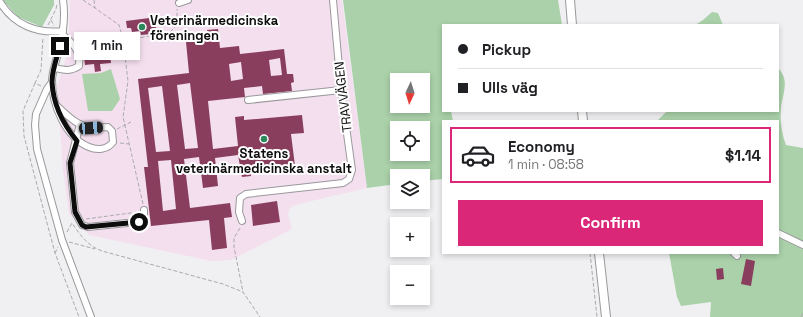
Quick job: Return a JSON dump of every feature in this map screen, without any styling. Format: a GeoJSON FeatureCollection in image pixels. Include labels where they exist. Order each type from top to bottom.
{"type":"FeatureCollection","features":[{"type":"Feature","properties":{"kind":"main road"},"geometry":{"type":"LineString","coordinates":[[570,0],[572,24]]}},
{"type":"Feature","properties":{"kind":"main road"},"geometry":{"type":"LineString","coordinates":[[599,254],[606,317]]}},
{"type":"Feature","properties":{"kind":"street"},"geometry":{"type":"LineString","coordinates":[[64,0],[65,15],[63,33],[52,82],[47,89],[36,114],[35,125],[37,149],[62,240],[91,317]]}},
{"type":"Feature","properties":{"kind":"street"},"geometry":{"type":"LineString","coordinates":[[179,3],[188,0]]}},
{"type":"Feature","properties":{"kind":"street","name":"TRAVVÄGEN"},"geometry":{"type":"LineString","coordinates":[[242,221],[240,212],[240,198],[246,194],[343,183],[349,179],[352,170],[341,90],[333,0]]}},
{"type":"Feature","properties":{"kind":"street"},"geometry":{"type":"LineString","coordinates":[[0,2],[15,20],[26,26],[44,32],[63,33],[79,55],[79,66],[65,71],[55,68]]}},
{"type":"Feature","properties":{"kind":"street"},"geometry":{"type":"LineString","coordinates":[[52,82],[57,106],[64,125],[77,141],[90,148],[97,149],[110,146],[114,142],[112,131],[108,127],[91,128],[80,124],[69,117],[57,106]]}},
{"type":"Feature","properties":{"kind":"street"},"geometry":{"type":"LineString","coordinates":[[248,100],[341,90]]}},
{"type":"Feature","properties":{"kind":"street"},"geometry":{"type":"LineString","coordinates":[[80,124],[77,141],[70,163],[75,212],[82,225],[88,227],[137,222],[144,220],[144,210]]}},
{"type":"Feature","properties":{"kind":"street"},"geometry":{"type":"LineString","coordinates":[[779,233],[803,245]]}},
{"type":"Feature","properties":{"kind":"path"},"geometry":{"type":"LineString","coordinates":[[57,0],[56,9],[44,32],[41,70],[23,111],[24,136],[49,236],[79,317]]}},
{"type":"Feature","properties":{"kind":"path"},"geometry":{"type":"LineString","coordinates":[[55,253],[72,223],[79,220],[144,210],[123,117],[128,81],[123,41],[119,25],[83,0]]}},
{"type":"Feature","properties":{"kind":"path"},"geometry":{"type":"LineString","coordinates":[[94,0],[95,8]]}},
{"type":"Feature","properties":{"kind":"path"},"geometry":{"type":"LineString","coordinates":[[123,41],[155,36],[175,30],[177,25],[177,7],[179,3]]}},
{"type":"Feature","properties":{"kind":"path"},"geometry":{"type":"LineString","coordinates":[[35,83],[47,89]]}},
{"type":"Feature","properties":{"kind":"path"},"geometry":{"type":"LineString","coordinates":[[112,131],[131,122]]}},
{"type":"Feature","properties":{"kind":"path"},"geometry":{"type":"LineString","coordinates":[[114,142],[129,144]]}},
{"type":"Feature","properties":{"kind":"path"},"geometry":{"type":"LineString","coordinates":[[242,221],[234,238],[234,247],[243,292],[260,317]]}},
{"type":"Feature","properties":{"kind":"path"},"geometry":{"type":"LineString","coordinates":[[72,223],[80,235],[96,249]]}},
{"type":"Feature","properties":{"kind":"path"},"geometry":{"type":"LineString","coordinates":[[49,236],[152,266],[223,284],[243,292]]}},
{"type":"Feature","properties":{"kind":"path"},"geometry":{"type":"LineString","coordinates":[[590,254],[597,317]]}},
{"type":"Feature","properties":{"kind":"path"},"geometry":{"type":"LineString","coordinates":[[801,317],[803,313]]}},
{"type":"Feature","properties":{"kind":"shaded area"},"geometry":{"type":"Polygon","coordinates":[[[70,0],[342,0],[367,188],[295,205],[290,208],[288,214],[292,229],[231,260],[211,261],[89,235],[69,214],[63,170],[57,86],[68,52],[70,0]]]}},
{"type":"Feature","properties":{"kind":"green space"},"geometry":{"type":"Polygon","coordinates":[[[3,0],[54,0],[54,5],[42,27],[18,17],[3,0]]]}},
{"type":"Feature","properties":{"kind":"green space"},"geometry":{"type":"Polygon","coordinates":[[[343,0],[558,0],[562,24],[442,24],[442,112],[451,112],[453,120],[442,120],[442,179],[430,180],[430,169],[390,169],[390,185],[367,188],[343,0]]]}},
{"type":"Feature","properties":{"kind":"green space"},"geometry":{"type":"Polygon","coordinates":[[[712,12],[718,13],[723,24],[697,24],[712,12]]]}},
{"type":"Feature","properties":{"kind":"green space"},"geometry":{"type":"Polygon","coordinates":[[[111,69],[120,99],[112,111],[88,111],[82,74],[101,73],[111,69]]]}},
{"type":"Feature","properties":{"kind":"green space"},"geometry":{"type":"Polygon","coordinates":[[[779,69],[782,73],[785,82],[781,107],[784,140],[786,145],[803,148],[803,317],[710,317],[711,302],[681,306],[677,297],[669,254],[779,254],[779,120],[658,120],[666,112],[779,112],[779,69]]]}},
{"type":"Feature","properties":{"kind":"building","name":"Veterinärmedicinska föreningen"},"geometry":{"type":"Polygon","coordinates":[[[157,17],[156,28],[150,29],[151,34],[141,35],[140,31],[132,32],[131,28],[127,28],[126,21],[157,17]]]}},
{"type":"Feature","properties":{"kind":"building","name":"Statens veterinärmedicinska anstalt"},"geometry":{"type":"Polygon","coordinates":[[[218,29],[220,48],[239,46],[240,54],[284,49],[287,74],[293,74],[294,82],[291,83],[292,91],[263,94],[262,86],[244,88],[245,97],[208,101],[213,149],[238,146],[235,117],[244,116],[244,120],[302,115],[304,133],[291,134],[295,166],[250,171],[251,176],[242,177],[238,155],[215,158],[218,186],[203,188],[199,157],[184,159],[190,208],[230,203],[232,217],[224,218],[227,248],[212,250],[209,220],[151,226],[144,167],[148,167],[138,79],[189,73],[186,42],[208,39],[207,30],[218,29]],[[280,58],[269,60],[271,76],[282,75],[280,58]],[[241,62],[229,64],[231,81],[243,79],[241,62]],[[190,83],[177,85],[185,149],[198,148],[190,83]],[[162,86],[148,88],[156,152],[170,151],[162,86]],[[171,160],[158,161],[163,211],[176,209],[171,160]]]}},
{"type":"Feature","properties":{"kind":"building"},"geometry":{"type":"Polygon","coordinates":[[[91,32],[97,32],[97,37],[108,36],[111,63],[100,64],[101,71],[95,72],[94,64],[85,65],[82,43],[92,42],[91,32]]]}},
{"type":"Feature","properties":{"kind":"building"},"geometry":{"type":"Polygon","coordinates":[[[277,201],[280,222],[253,226],[251,205],[277,201]]]}},
{"type":"Feature","properties":{"kind":"building"},"geometry":{"type":"Polygon","coordinates":[[[746,259],[755,261],[751,286],[741,284],[746,259]]]}},
{"type":"Feature","properties":{"kind":"building"},"geometry":{"type":"Polygon","coordinates":[[[723,268],[724,279],[717,280],[716,269],[723,268]]]}},
{"type":"Feature","properties":{"kind":"place","name":"Veterinärmedicinska föreningen"},"geometry":{"type":"Point","coordinates":[142,27]}},
{"type":"Feature","properties":{"kind":"place","name":"Statens veterinärmedicinska anstalt"},"geometry":{"type":"Point","coordinates":[264,139]}},
{"type":"Feature","properties":{"kind":"route"},"geometry":{"type":"LineString","coordinates":[[60,46],[52,82],[57,106],[64,125],[77,141],[70,157],[75,212],[82,225],[86,227],[139,222]]}}]}
